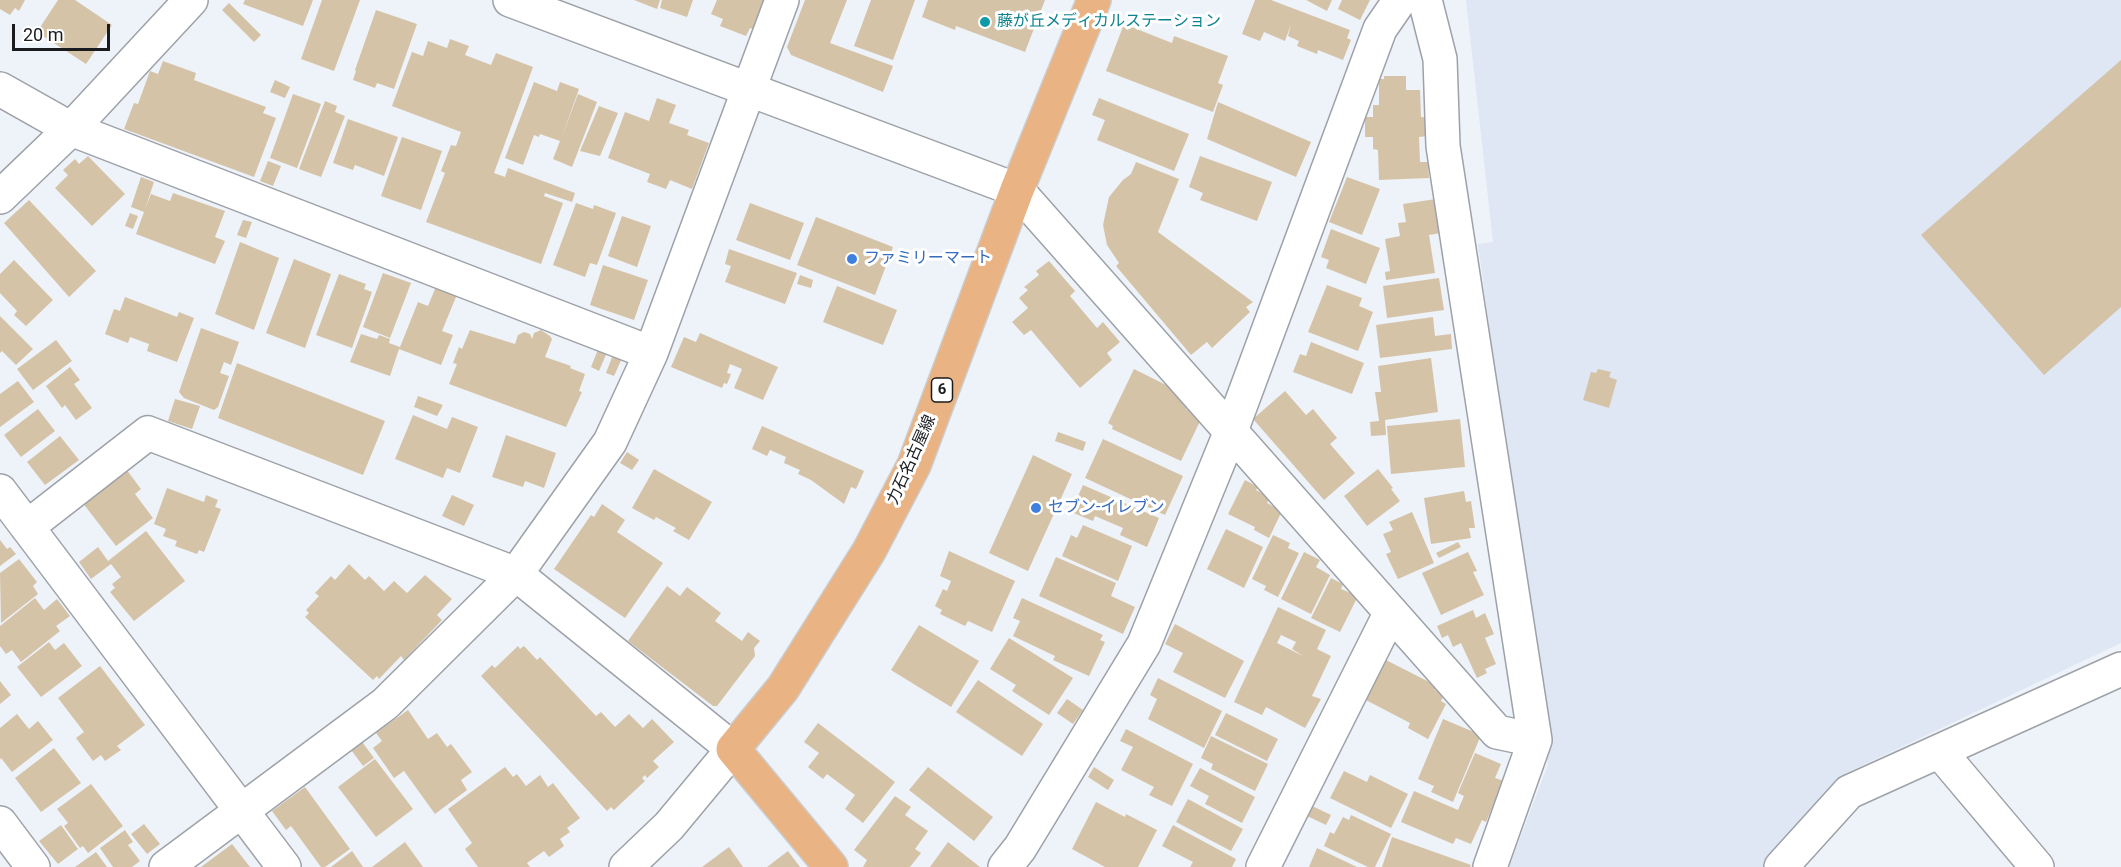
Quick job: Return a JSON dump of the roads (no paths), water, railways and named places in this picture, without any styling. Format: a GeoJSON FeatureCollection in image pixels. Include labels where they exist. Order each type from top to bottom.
{"type":"FeatureCollection","features":[{"type":"Feature","properties":{"kind":"main road","name":"力石名古屋線"},"geometry":{"type":"LineString","coordinates":[[733,749],[783,688],[869,551],[914,465],[1017,190],[1094,0]]}},
{"type":"Feature","properties":{"kind":"main road"},"geometry":{"type":"LineString","coordinates":[[733,749],[831,867]]}},
{"type":"Feature","properties":{"kind":"street"},"geometry":{"type":"LineString","coordinates":[[0,197],[71,129],[190,0]]}},
{"type":"Feature","properties":{"kind":"street"},"geometry":{"type":"LineString","coordinates":[[510,0],[1017,190],[1497,732],[1535,740]]}},
{"type":"Feature","properties":{"kind":"street"},"geometry":{"type":"LineString","coordinates":[[166,867],[385,704],[516,574],[610,442],[651,353],[782,0]]}},
{"type":"Feature","properties":{"kind":"street"},"geometry":{"type":"LineString","coordinates":[[1005,867],[1020,848],[1144,644],[1231,431],[1380,28],[1400,0]]}},
{"type":"Feature","properties":{"kind":"street"},"geometry":{"type":"LineString","coordinates":[[1425,0],[1440,59],[1443,146],[1535,740],[1490,867]]}},
{"type":"Feature","properties":{"kind":"street"},"geometry":{"type":"LineString","coordinates":[[0,89],[71,129],[651,353]]}},
{"type":"Feature","properties":{"kind":"street"},"geometry":{"type":"LineString","coordinates":[[27,527],[148,433],[516,574],[733,749],[669,826],[626,867]]}},
{"type":"Feature","properties":{"kind":"street"},"geometry":{"type":"LineString","coordinates":[[0,491],[284,867]]}},
{"type":"Feature","properties":{"kind":"street"},"geometry":{"type":"LineString","coordinates":[[1263,867],[1391,612]]}},
{"type":"Feature","properties":{"kind":"street"},"geometry":{"type":"LineString","coordinates":[[1781,867],[1849,792],[2121,669]]}},
{"type":"Feature","properties":{"kind":"street"},"geometry":{"type":"LineString","coordinates":[[1940,752],[2037,867]]}},
{"type":"Feature","properties":{"kind":"street"},"geometry":{"type":"LineString","coordinates":[[0,823],[33,867]]}},
{"type":"Feature","properties":{"kind":"place","name":"藤が丘メディカルステーション"},"geometry":{"type":"Point","coordinates":[985,22]}},
{"type":"Feature","properties":{"kind":"place","name":"ファミリーマート"},"geometry":{"type":"Point","coordinates":[852,259]}},
{"type":"Feature","properties":{"kind":"place","name":"セブン-イレブン"},"geometry":{"type":"Point","coordinates":[1036,508]}}]}
